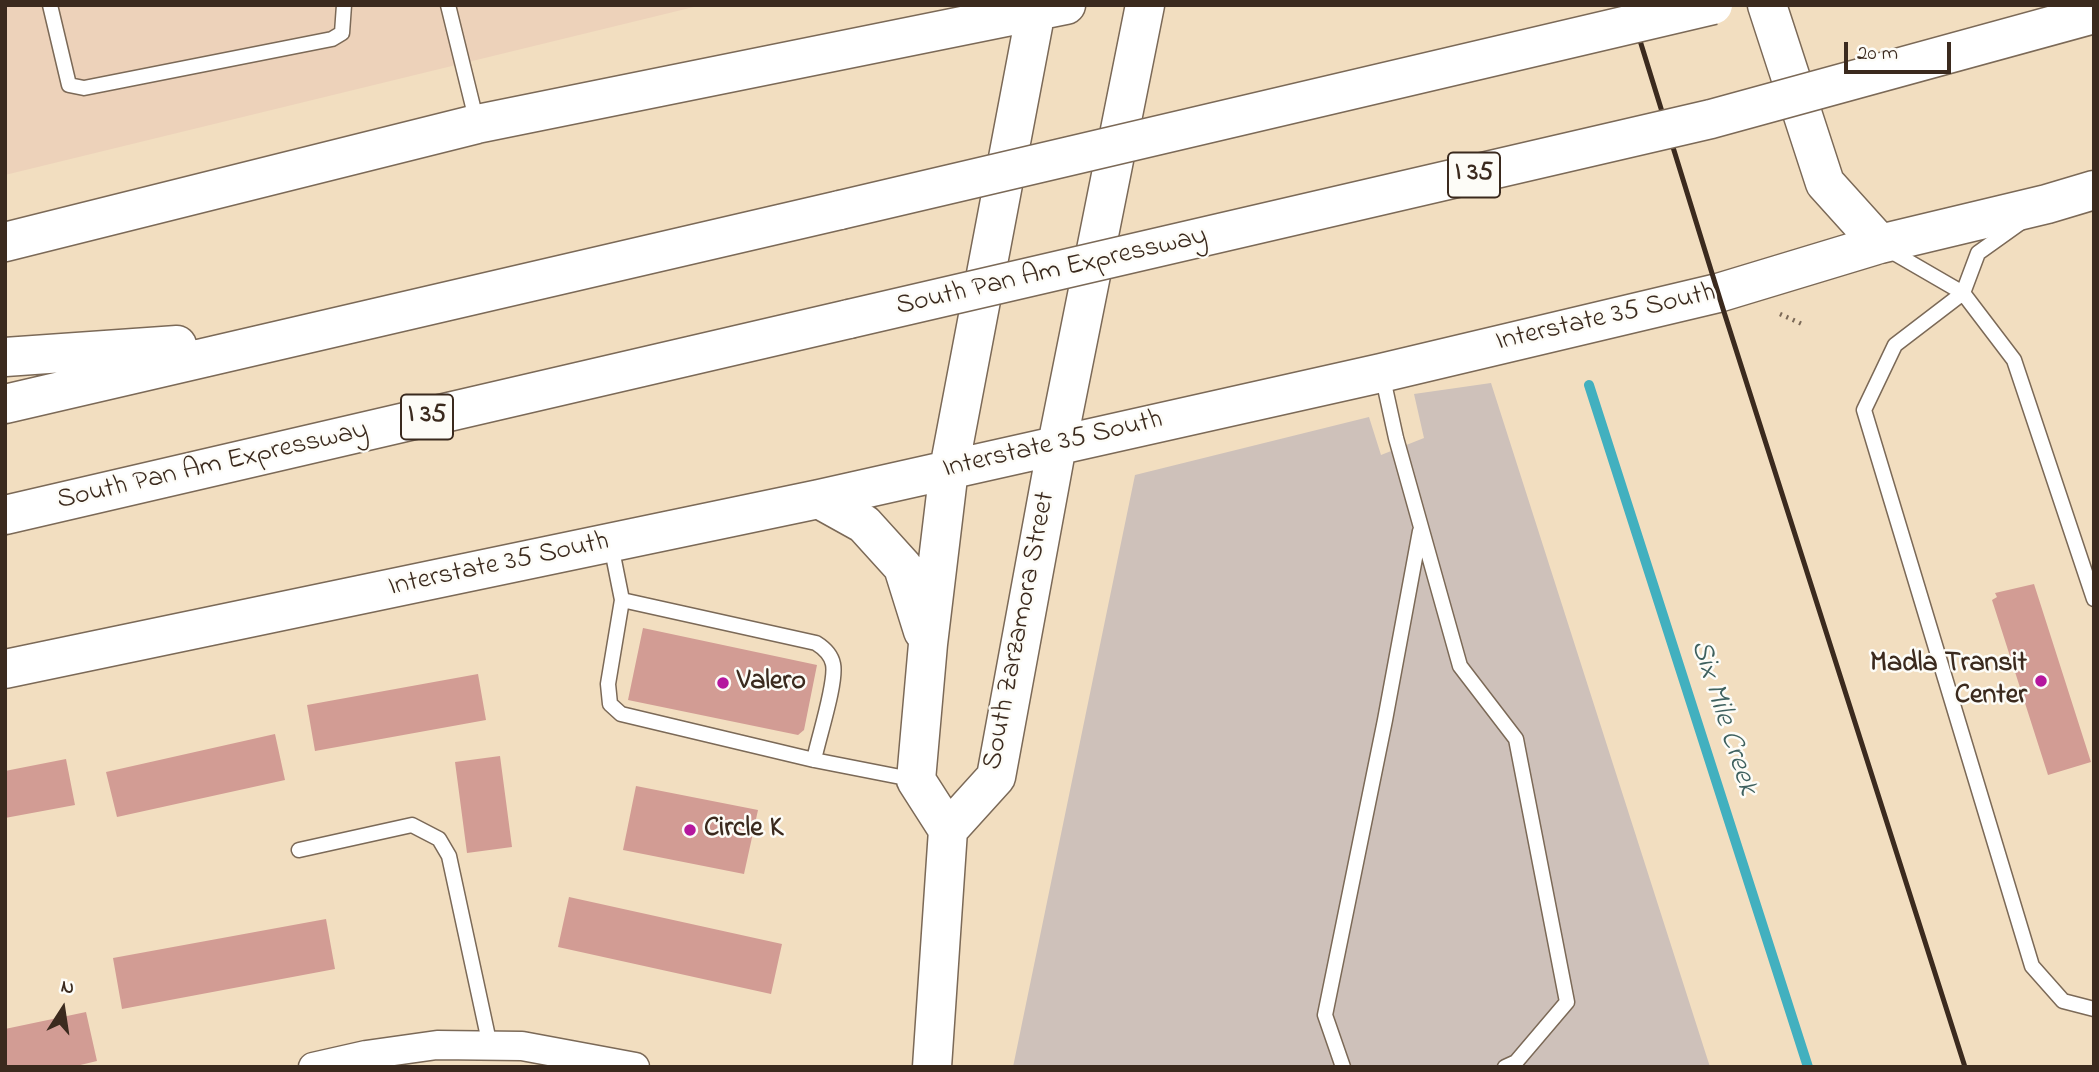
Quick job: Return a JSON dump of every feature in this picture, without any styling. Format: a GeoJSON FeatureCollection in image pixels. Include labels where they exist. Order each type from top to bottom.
{"type":"FeatureCollection","features":[{"type":"Feature","properties":{"kind":"main road","name":"South Zarzamora Street"},"geometry":{"type":"LineString","coordinates":[[948,830],[996,777],[1057,445],[1146,5]]}},
{"type":"Feature","properties":{"kind":"main road"},"geometry":{"type":"LineString","coordinates":[[5,404],[1713,5]]}},
{"type":"Feature","properties":{"kind":"main road"},"geometry":{"type":"LineString","coordinates":[[1767,5],[1825,183],[1880,244]]}},
{"type":"Feature","properties":{"kind":"main road"},"geometry":{"type":"LineString","coordinates":[[5,242],[477,124],[1046,7],[949,469],[928,644],[916,780],[948,830],[932,1067]]}},
{"type":"Feature","properties":{"kind":"main road","name":"South Pan Am Expressway"},"geometry":{"type":"LineString","coordinates":[[5,515],[1712,119],[2094,14]]}},
{"type":"Feature","properties":{"kind":"main road"},"geometry":{"type":"LineString","coordinates":[[2047,204],[2094,175]]}},
{"type":"Feature","properties":{"kind":"main road","name":"Interstate 35 South"},"geometry":{"type":"LineString","coordinates":[[5,670],[820,499],[1381,373],[1718,293],[1880,244],[2094,190]]}},
{"type":"Feature","properties":{"kind":"main road"},"geometry":{"type":"LineString","coordinates":[[5,357],[284,339]]}},
{"type":"Feature","properties":{"kind":"main road"},"geometry":{"type":"LineString","coordinates":[[820,499],[864,524],[903,567],[928,644]]}},
{"type":"Feature","properties":{"kind":"street"},"geometry":{"type":"LineString","coordinates":[[313,1067],[366,1055],[437,1045],[522,1046],[635,1067]]}},
{"type":"Feature","properties":{"kind":"lane"},"geometry":{"type":"LineString","coordinates":[[50,5],[69,85],[84,88],[332,39],[342,33],[344,5]]}},
{"type":"Feature","properties":{"kind":"lane"},"geometry":{"type":"LineString","coordinates":[[448,5],[477,124]]}},
{"type":"Feature","properties":{"kind":"lane"},"geometry":{"type":"LineString","coordinates":[[2047,204],[1978,253],[1963,293],[1895,345],[1864,410],[2032,966],[2063,1001],[2094,1009]]}},
{"type":"Feature","properties":{"kind":"lane"},"geometry":{"type":"LineString","coordinates":[[1880,244],[1963,293],[2014,360],[2094,599]]}},
{"type":"Feature","properties":{"kind":"lane"},"geometry":{"type":"LineString","coordinates":[[1381,373],[1460,666],[1516,739],[1567,1002],[1516,1062],[1505,1067]]}},
{"type":"Feature","properties":{"kind":"lane"},"geometry":{"type":"LineString","coordinates":[[1343,1067],[1325,1014],[1421,525]]}},
{"type":"Feature","properties":{"kind":"lane"},"geometry":{"type":"LineString","coordinates":[[610,543],[622,600],[608,684],[610,704],[621,714],[814,760],[916,780]]}},
{"type":"Feature","properties":{"kind":"lane"},"geometry":{"type":"LineString","coordinates":[[622,600],[816,643],[827,650],[833,664],[832,678],[814,760]]}},
{"type":"Feature","properties":{"kind":"lane"},"geometry":{"type":"LineString","coordinates":[[299,850],[412,825],[439,839],[449,856],[490,1046]]}},
{"type":"Feature","properties":{"kind":"shaded area"},"geometry":{"type":"Polygon","coordinates":[[[5,5],[702,5],[5,175],[5,5]]]}},
{"type":"Feature","properties":{"kind":"shaded area"},"geometry":{"type":"Polygon","coordinates":[[[1491,383],[1710,1067],[1013,1067],[1135,475],[1369,417],[1381,455],[1424,438],[1414,394],[1491,383]]]}},
{"type":"Feature","properties":{"kind":"building","name":"Madla Transit Center"},"geometry":{"type":"Polygon","coordinates":[[[2034,584],[2091,762],[2048,775],[1992,600],[1997,597],[1995,593],[2034,584]]]}},
{"type":"Feature","properties":{"kind":"building","name":"Valero"},"geometry":{"type":"Polygon","coordinates":[[[643,628],[817,665],[804,730],[798,735],[628,700],[643,628]]]}},
{"type":"Feature","properties":{"kind":"building"},"geometry":{"type":"Polygon","coordinates":[[[478,674],[486,720],[315,751],[307,705],[478,674]]]}},
{"type":"Feature","properties":{"kind":"building"},"geometry":{"type":"Polygon","coordinates":[[[275,734],[285,780],[117,817],[106,772],[275,734]]]}},
{"type":"Feature","properties":{"kind":"building"},"geometry":{"type":"Polygon","coordinates":[[[500,756],[512,847],[467,853],[455,762],[500,756]]]}},
{"type":"Feature","properties":{"kind":"building"},"geometry":{"type":"Polygon","coordinates":[[[66,759],[75,805],[5,818],[5,771],[66,759]]]}},
{"type":"Feature","properties":{"kind":"building","name":"Circle K"},"geometry":{"type":"Polygon","coordinates":[[[636,786],[758,810],[744,874],[623,850],[636,786]]]}},
{"type":"Feature","properties":{"kind":"building"},"geometry":{"type":"Polygon","coordinates":[[[569,897],[782,944],[771,994],[558,947],[569,897]]]}},
{"type":"Feature","properties":{"kind":"building"},"geometry":{"type":"Polygon","coordinates":[[[326,919],[335,969],[122,1009],[113,958],[326,919]]]}},
{"type":"Feature","properties":{"kind":"building"},"geometry":{"type":"Polygon","coordinates":[[[86,1012],[97,1061],[72,1067],[5,1067],[5,1029],[86,1012]]]}},
{"type":"Feature","properties":{"kind":"waterway","name":"Six Mile Creek"},"geometry":{"type":"LineString","coordinates":[[1589,385],[1808,1067]]}},
{"type":"Feature","properties":{"kind":"railway"},"geometry":{"type":"LineString","coordinates":[[1629,5],[1965,1067]]}},
{"type":"Feature","properties":{"kind":"place","name":"Madla Transit Center"},"geometry":{"type":"Point","coordinates":[2041,681]}},
{"type":"Feature","properties":{"kind":"place","name":"Valero"},"geometry":{"type":"Point","coordinates":[723,683]}},
{"type":"Feature","properties":{"kind":"place","name":"Circle K"},"geometry":{"type":"Point","coordinates":[690,830]}}]}
